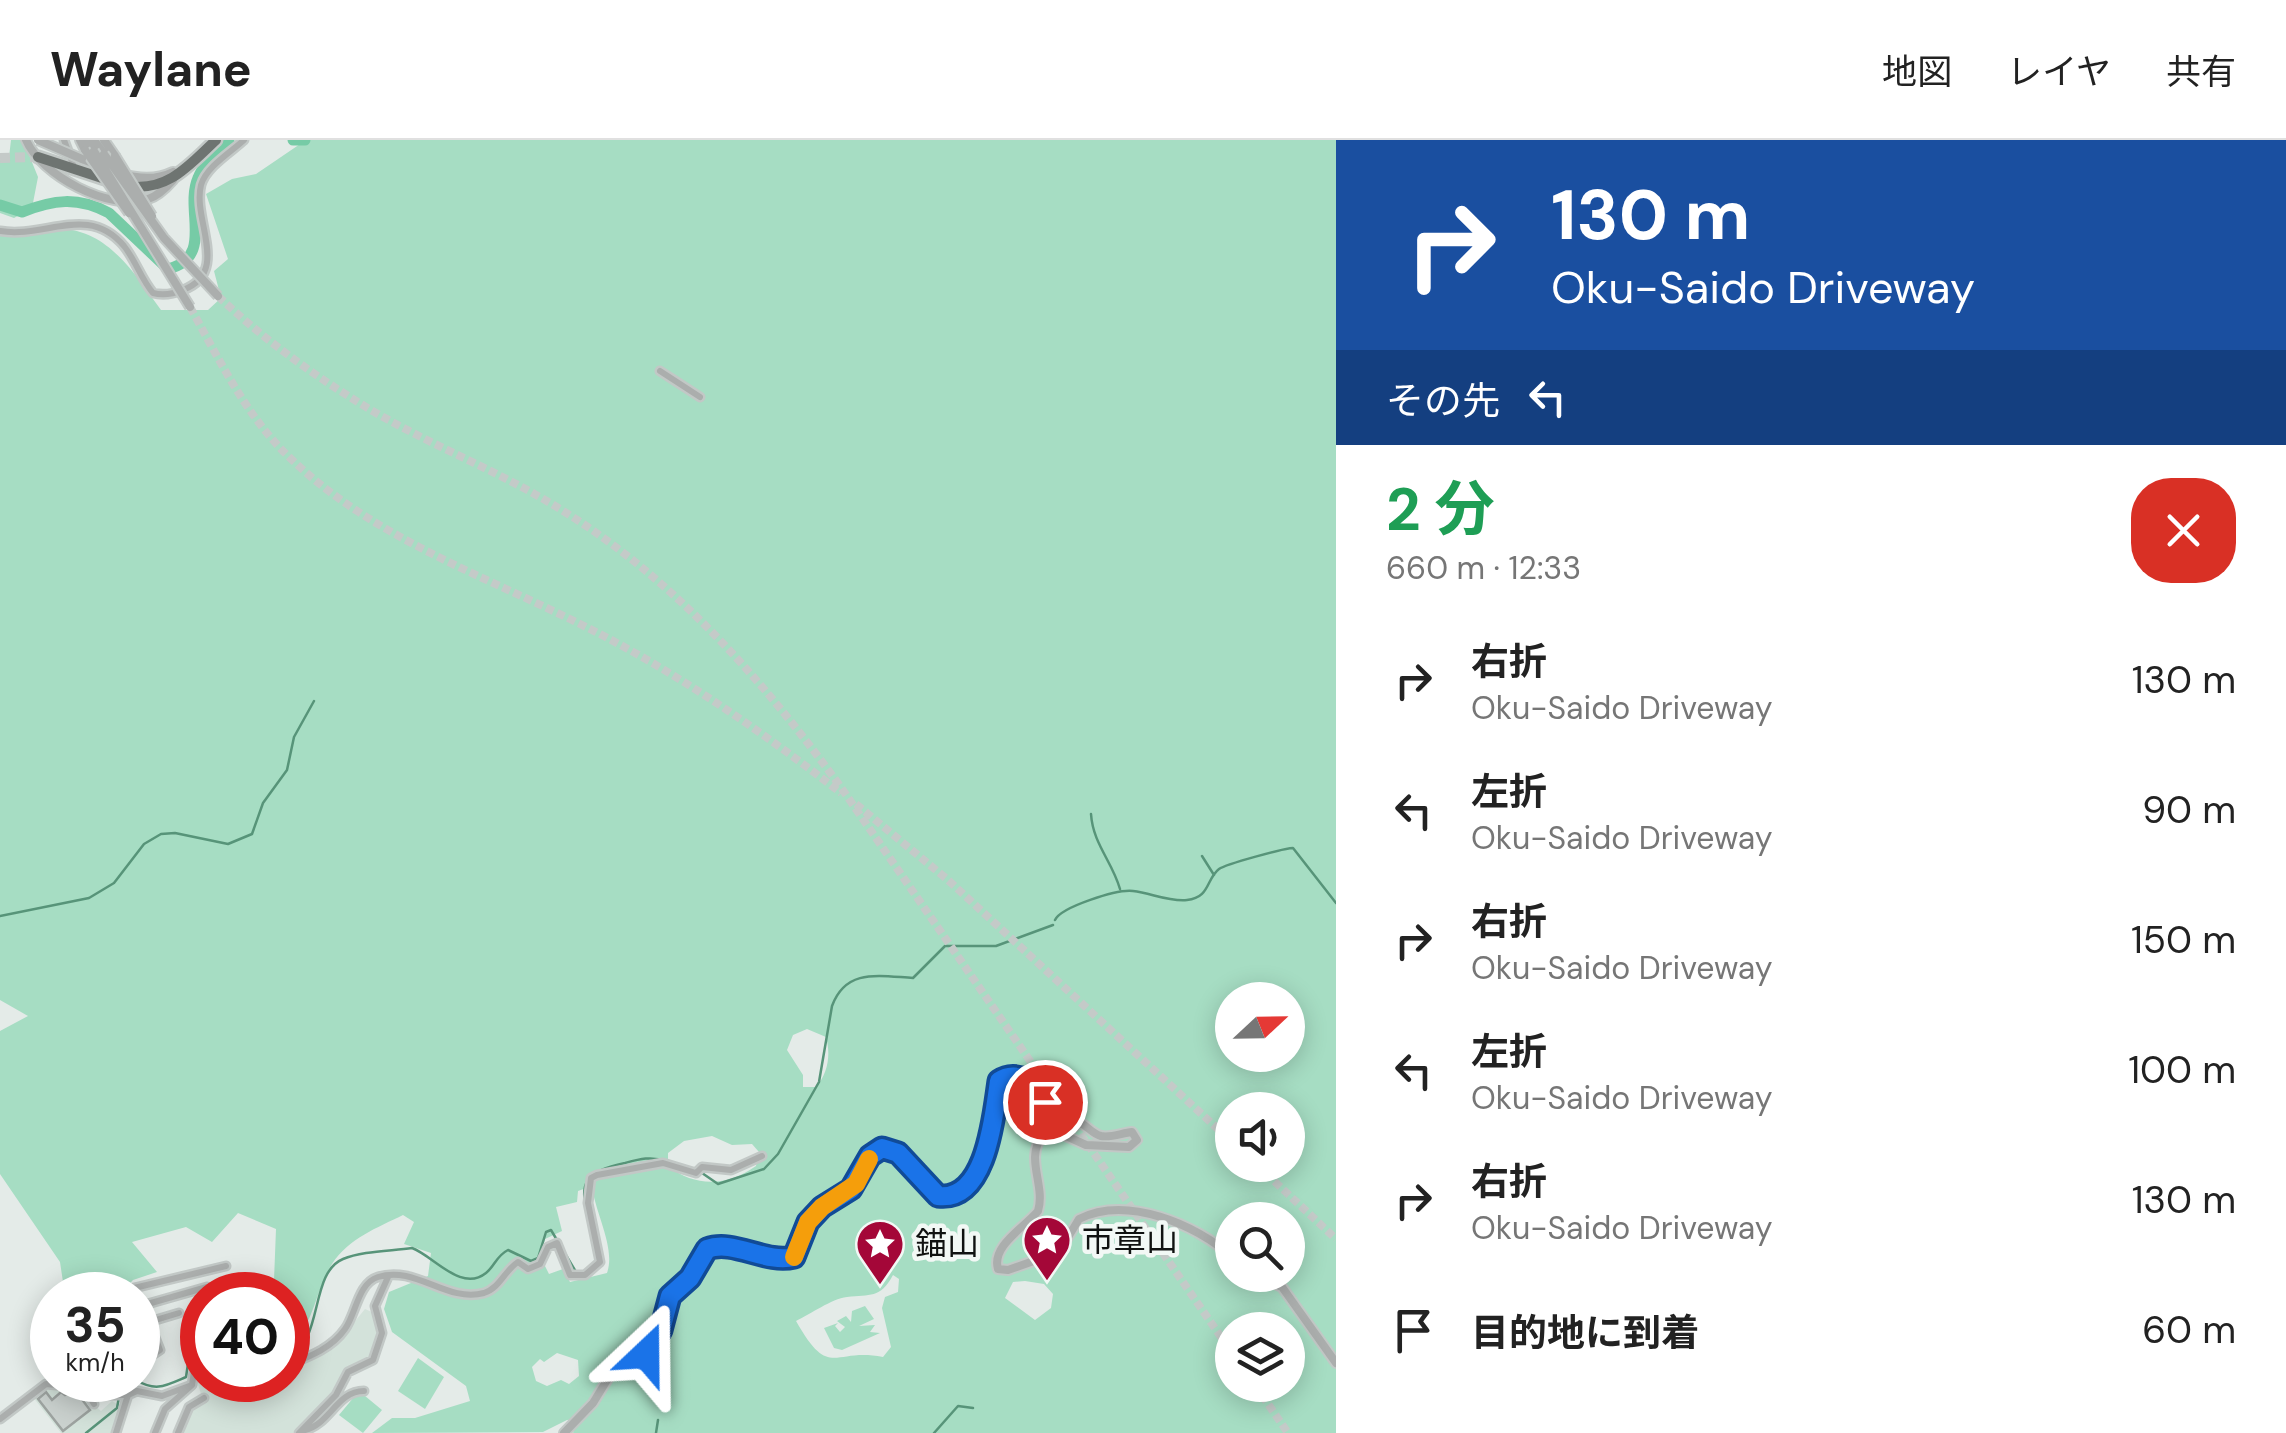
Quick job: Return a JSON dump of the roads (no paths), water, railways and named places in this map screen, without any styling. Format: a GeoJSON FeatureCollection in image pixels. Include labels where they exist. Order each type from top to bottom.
{"type":"FeatureCollection","features":[{"type":"Feature","properties":{"kind":"highway"},"geometry":{"type":"LineString","coordinates":[[38,157],[85,152],[121,184],[144,188],[160,185],[184,170],[214,140]]}},
{"type":"Feature","properties":{"kind":"street"},"geometry":{"type":"LineString","coordinates":[[26,140],[36,160],[54,176],[122,200],[150,198],[184,170]]}},
{"type":"Feature","properties":{"kind":"street"},"geometry":{"type":"LineString","coordinates":[[38,140],[85,152],[218,296]]}},
{"type":"Feature","properties":{"kind":"street"},"geometry":{"type":"LineString","coordinates":[[64,140],[127,176],[158,178],[180,168],[214,140]]}},
{"type":"Feature","properties":{"kind":"street"},"geometry":{"type":"LineString","coordinates":[[104,140],[137,186],[164,238]]}},
{"type":"Feature","properties":{"kind":"street"},"geometry":{"type":"LineString","coordinates":[[0,231],[24,234],[67,223],[92,224],[122,243],[153,293],[176,293],[200,282],[207,269],[200,194],[203,178],[244,140]]}},
{"type":"Feature","properties":{"kind":"street"},"geometry":{"type":"LineString","coordinates":[[85,152],[112,193],[145,231],[190,307]]}},
{"type":"Feature","properties":{"kind":"street"},"geometry":{"type":"LineString","coordinates":[[660,371],[700,397]]}},
{"type":"Feature","properties":{"kind":"street"},"geometry":{"type":"LineString","coordinates":[[564,1433],[593,1403],[612,1372],[652,1348],[667,1303],[690,1278],[707,1249],[722,1245],[744,1254],[794,1257],[808,1222],[822,1207],[851,1189],[870,1156],[882,1148],[898,1153],[938,1196],[947,1197],[963,1187],[984,1159],[999,1081],[1005,1077],[1020,1077],[1034,1084],[1049,1109],[1102,1136],[1132,1132],[1137,1140],[1129,1147],[1086,1145],[1064,1135],[1042,1135],[1033,1151],[1040,1191],[1038,1212],[1016,1228],[998,1256],[998,1269],[1008,1270],[1059,1252],[1079,1219],[1114,1210],[1189,1227],[1215,1242]]}},
{"type":"Feature","properties":{"kind":"street"},"geometry":{"type":"LineString","coordinates":[[310,1357],[340,1335],[368,1284],[379,1276],[414,1277],[460,1296],[485,1292],[500,1282],[513,1264],[518,1262],[528,1269],[540,1264],[548,1247],[556,1243],[570,1275],[585,1275],[597,1266],[601,1256],[588,1203],[591,1178],[645,1164],[731,1170],[762,1156]]}},
{"type":"Feature","properties":{"kind":"street"},"geometry":{"type":"LineString","coordinates":[[160,1281],[226,1266]]}},
{"type":"Feature","properties":{"kind":"street"},"geometry":{"type":"LineString","coordinates":[[302,1432],[336,1395],[348,1372],[374,1360],[382,1333],[375,1306],[388,1277]]}},
{"type":"Feature","properties":{"kind":"street"},"geometry":{"type":"LineString","coordinates":[[160,1301],[178,1296],[173,1278]]}},
{"type":"Feature","properties":{"kind":"street"},"geometry":{"type":"LineString","coordinates":[[1286,1292],[1336,1363]]}},
{"type":"Feature","properties":{"kind":"street"},"geometry":{"type":"LineString","coordinates":[[160,1319],[178,1313]]}},
{"type":"Feature","properties":{"kind":"street"},"geometry":{"type":"LineString","coordinates":[[0,1419],[46,1384],[67,1386],[79,1380],[94,1404]]}},
{"type":"Feature","properties":{"kind":"street"},"geometry":{"type":"LineString","coordinates":[[302,1432],[316,1428],[346,1396],[364,1391]]}},
{"type":"Feature","properties":{"kind":"street"},"geometry":{"type":"LineString","coordinates":[[155,1433],[165,1409],[180,1398]]}},
{"type":"Feature","properties":{"kind":"street"},"geometry":{"type":"LineString","coordinates":[[116,1433],[122,1402]]}},
{"type":"Feature","properties":{"kind":"street"},"geometry":{"type":"LineString","coordinates":[[178,1433],[189,1407],[197,1402]]}},
{"type":"Feature","properties":{"kind":"waterway"},"geometry":{"type":"LineString","coordinates":[[0,205],[22,212],[65,202],[97,208],[109,213],[168,269],[191,254],[198,178],[229,140]]}},
{"type":"Feature","properties":{"kind":"waterway"},"geometry":{"type":"LineString","coordinates":[[293,140],[305,140]]}},
{"type":"Feature","properties":{"kind":"waterway"},"geometry":{"type":"LineString","coordinates":[[0,916],[89,898],[114,883],[144,844],[161,834],[175,833],[228,844],[252,834],[263,803],[287,770],[294,737],[314,701]]}},
{"type":"Feature","properties":{"kind":"waterway"},"geometry":{"type":"LineString","coordinates":[[1091,814],[1095,834],[1120,889]]}},
{"type":"Feature","properties":{"kind":"waterway"},"geometry":{"type":"LineString","coordinates":[[1055,920],[1078,905],[1125,891],[1174,900],[1194,899],[1204,892],[1219,869],[1293,848],[1336,903]]}},
{"type":"Feature","properties":{"kind":"waterway"},"geometry":{"type":"LineString","coordinates":[[1202,856],[1214,875]]}},
{"type":"Feature","properties":{"kind":"waterway"},"geometry":{"type":"LineString","coordinates":[[702,1173],[718,1184],[764,1169],[778,1154],[819,1082],[832,1006],[846,985],[865,977],[913,978],[945,946],[996,946],[1053,925]]}},
{"type":"Feature","properties":{"kind":"waterway"},"geometry":{"type":"LineString","coordinates":[[589,1220],[584,1195],[594,1174],[641,1159],[666,1161]]}},
{"type":"Feature","properties":{"kind":"waterway"},"geometry":{"type":"LineString","coordinates":[[310,1329],[325,1278],[332,1267],[351,1256],[412,1248],[457,1276],[477,1278],[508,1250],[531,1261],[538,1258],[546,1232],[551,1230],[576,1272]]}},
{"type":"Feature","properties":{"kind":"waterway"},"geometry":{"type":"LineString","coordinates":[[160,1386],[180,1380]]}},
{"type":"Feature","properties":{"kind":"waterway"},"geometry":{"type":"LineString","coordinates":[[86,1433],[117,1408],[118,1402]]}},
{"type":"Feature","properties":{"kind":"waterway"},"geometry":{"type":"LineString","coordinates":[[934,1433],[958,1406],[973,1408]]}},
{"type":"Feature","properties":{"kind":"waterway"},"geometry":{"type":"LineString","coordinates":[[656,1433],[658,1420]]}},
{"type":"Feature","properties":{"kind":"tunnel"},"geometry":{"type":"LineString","coordinates":[[0,158],[38,157]]}},
{"type":"Feature","properties":{"kind":"tunnel"},"geometry":{"type":"LineString","coordinates":[[218,296],[272,343],[351,397],[537,495],[602,537],[714,634],[779,707],[840,786],[1215,1328]]}},
{"type":"Feature","properties":{"kind":"tunnel"},"geometry":{"type":"LineString","coordinates":[[190,307],[257,420],[317,482],[387,530],[580,624],[682,681],[841,793]]}},
{"type":"Feature","properties":{"kind":"tunnel"},"geometry":{"type":"LineString","coordinates":[[856,804],[948,880],[1215,1126]]}},
{"type":"Feature","properties":{"kind":"tunnel"},"geometry":{"type":"LineString","coordinates":[[1275,1182],[1336,1239]]}},
{"type":"Feature","properties":{"kind":"tunnel"},"geometry":{"type":"LineString","coordinates":[[1267,1402],[1288,1433]]}},
{"type":"Feature","properties":{"kind":"place","name":"市章山"},"geometry":{"type":"Point","coordinates":[1047,1282]}},
{"type":"Feature","properties":{"kind":"place","name":"錨山"},"geometry":{"type":"Point","coordinates":[880,1286]}}]}
